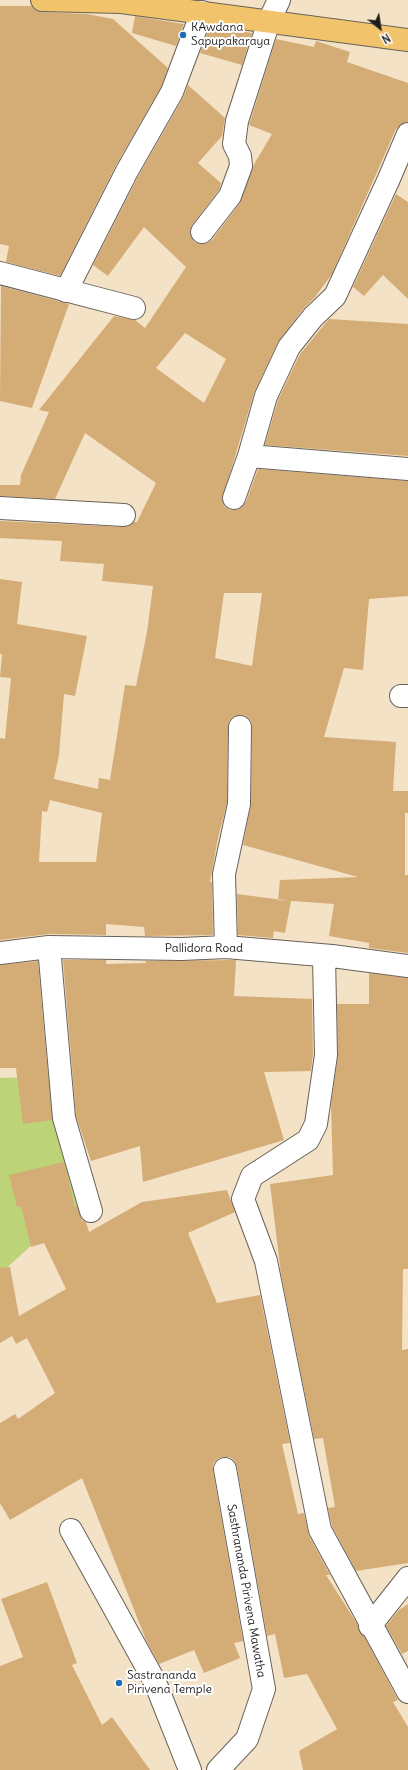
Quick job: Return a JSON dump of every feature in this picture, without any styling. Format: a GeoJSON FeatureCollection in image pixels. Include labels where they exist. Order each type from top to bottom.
{"type":"FeatureCollection","features":[{"type":"Feature","properties":{"kind":"main road"},"geometry":{"type":"LineString","coordinates":[[42,0],[121,2],[408,40]]}},
{"type":"Feature","properties":{"kind":"street"},"geometry":{"type":"LineString","coordinates":[[202,232],[230,196],[241,166],[240,156],[234,144],[237,122],[269,21],[279,0]]}},
{"type":"Feature","properties":{"kind":"street"},"geometry":{"type":"LineString","coordinates":[[66,292],[127,171],[172,92],[202,12]]}},
{"type":"Feature","properties":{"kind":"street"},"geometry":{"type":"LineString","coordinates":[[234,498],[249,456],[266,396],[289,347],[314,317],[335,296],[408,134]]}},
{"type":"Feature","properties":{"kind":"street"},"geometry":{"type":"LineString","coordinates":[[0,273],[66,292],[134,308]]}},
{"type":"Feature","properties":{"kind":"street"},"geometry":{"type":"LineString","coordinates":[[249,456],[408,469]]}},
{"type":"Feature","properties":{"kind":"street"},"geometry":{"type":"LineString","coordinates":[[0,508],[124,515]]}},
{"type":"Feature","properties":{"kind":"street"},"geometry":{"type":"LineString","coordinates":[[226,947],[224,874],[239,804],[240,727]]}},
{"type":"Feature","properties":{"kind":"street"},"geometry":{"type":"LineString","coordinates":[[50,947],[64,1118],[91,1211]]}},
{"type":"Feature","properties":{"kind":"street","name":"Pallidora Road"},"geometry":{"type":"LineString","coordinates":[[0,953],[50,947],[182,949],[226,947],[324,956],[408,966]]}},
{"type":"Feature","properties":{"kind":"street"},"geometry":{"type":"LineString","coordinates":[[324,956],[326,1055],[316,1124],[308,1140],[252,1176],[243,1199],[266,1261],[320,1530],[370,1626],[408,1692]]}},
{"type":"Feature","properties":{"kind":"street","name":"Sasthrananda Pirivena Mawatha"},"geometry":{"type":"LineString","coordinates":[[218,1770],[247,1739],[264,1689],[225,1469]]}},
{"type":"Feature","properties":{"kind":"street"},"geometry":{"type":"LineString","coordinates":[[72,1530],[156,1682],[190,1770]]}},
{"type":"Feature","properties":{"kind":"street"},"geometry":{"type":"LineString","coordinates":[[370,1626],[408,1578]]}},
{"type":"Feature","properties":{"kind":"green space"},"geometry":{"type":"Polygon","coordinates":[[[60,1076],[91,1211],[35,1242],[0,1274],[0,1078],[60,1076]]]}},
{"type":"Feature","properties":{"kind":"building"},"geometry":{"type":"Polygon","coordinates":[[[0,6],[31,6],[35,10],[41,12],[87,14],[113,19],[168,68],[161,87],[116,165],[60,276],[6,262],[9,246],[0,244],[0,6]]]}},
{"type":"Feature","properties":{"kind":"building"},"geometry":{"type":"Polygon","coordinates":[[[135,16],[184,24],[176,46],[132,33],[135,16]]]}},
{"type":"Feature","properties":{"kind":"building"},"geometry":{"type":"Polygon","coordinates":[[[210,26],[252,33],[242,65],[200,53],[210,26]]]}},
{"type":"Feature","properties":{"kind":"building"},"geometry":{"type":"Polygon","coordinates":[[[276,39],[314,47],[316,41],[350,52],[347,62],[408,83],[408,122],[401,124],[396,129],[332,274],[278,342],[254,393],[222,500],[224,506],[229,510],[237,510],[242,507],[246,502],[258,469],[408,481],[408,596],[369,599],[363,670],[344,668],[324,737],[396,742],[393,791],[408,791],[408,813],[405,813],[405,875],[408,875],[408,953],[369,948],[369,943],[329,936],[334,904],[278,900],[280,880],[358,877],[243,845],[251,804],[252,727],[251,721],[246,716],[241,715],[234,716],[229,721],[228,727],[227,803],[218,838],[210,882],[212,882],[213,935],[145,936],[144,927],[106,924],[106,935],[49,934],[0,940],[0,738],[5,739],[11,678],[0,677],[2,654],[0,654],[0,579],[22,582],[17,624],[87,636],[75,696],[64,694],[59,755],[54,779],[98,789],[99,778],[110,780],[125,685],[136,686],[147,632],[153,586],[102,581],[104,564],[60,561],[62,541],[0,538],[0,521],[123,527],[129,526],[134,522],[137,522],[156,483],[85,433],[55,499],[0,496],[0,485],[20,485],[21,475],[49,412],[39,410],[114,316],[135,320],[145,328],[186,267],[144,227],[108,276],[93,265],[138,177],[183,98],[188,85],[225,118],[222,136],[198,163],[221,183],[219,190],[192,225],[190,231],[194,242],[200,244],[207,243],[212,240],[240,203],[253,166],[272,134],[249,125],[276,39]],[[185,333],[156,368],[204,403],[226,359],[185,333]],[[224,593],[215,658],[252,666],[262,593],[224,593]],[[50,800],[47,812],[42,811],[39,862],[96,862],[102,813],[50,800]]]}},
{"type":"Feature","properties":{"kind":"building"},"geometry":{"type":"Polygon","coordinates":[[[396,194],[408,202],[408,299],[383,275],[364,296],[353,287],[396,194]]]}},
{"type":"Feature","properties":{"kind":"building"},"geometry":{"type":"Polygon","coordinates":[[[1,286],[69,304],[32,408],[0,401],[1,286]]]}},
{"type":"Feature","properties":{"kind":"building"},"geometry":{"type":"Polygon","coordinates":[[[329,319],[408,324],[408,456],[265,445],[278,400],[300,354],[329,319]]]}},
{"type":"Feature","properties":{"kind":"building"},"geometry":{"type":"Polygon","coordinates":[[[237,894],[291,901],[285,933],[274,931],[273,938],[238,935],[237,894]]]}},
{"type":"Feature","properties":{"kind":"building"},"geometry":{"type":"Polygon","coordinates":[[[63,960],[106,960],[106,964],[146,963],[145,961],[236,960],[234,996],[312,999],[313,1054],[311,1071],[264,1072],[284,1140],[143,1182],[140,1146],[91,1161],[76,1116],[63,960]]]}},
{"type":"Feature","properties":{"kind":"building"},"geometry":{"type":"Polygon","coordinates":[[[38,961],[52,1120],[23,1124],[16,1068],[0,1068],[0,965],[38,961]]]}},
{"type":"Feature","properties":{"kind":"building"},"geometry":{"type":"Polygon","coordinates":[[[369,973],[408,978],[408,1269],[403,1269],[402,1350],[408,1349],[408,1563],[356,1571],[332,1526],[328,1508],[335,1507],[323,1438],[314,1439],[281,1274],[270,1184],[333,1175],[331,1105],[338,1055],[337,1004],[369,1004],[369,973]]]}},
{"type":"Feature","properties":{"kind":"building"},"geometry":{"type":"Polygon","coordinates":[[[64,1162],[75,1207],[77,1206],[82,1220],[86,1222],[89,1232],[142,1202],[227,1190],[235,1212],[188,1233],[217,1303],[260,1295],[290,1443],[282,1444],[298,1514],[304,1513],[309,1536],[330,1575],[326,1575],[358,1625],[359,1631],[364,1636],[398,1700],[393,1702],[408,1727],[408,1770],[303,1770],[299,1751],[337,1729],[307,1674],[284,1678],[275,1634],[267,1636],[237,1467],[235,1461],[230,1457],[217,1459],[213,1464],[213,1471],[243,1641],[234,1643],[240,1658],[204,1673],[194,1650],[159,1664],[146,1640],[82,1478],[10,1520],[0,1503],[0,1423],[15,1414],[18,1419],[55,1393],[27,1338],[16,1344],[12,1336],[0,1343],[0,1268],[10,1267],[19,1316],[66,1289],[44,1243],[31,1247],[21,1206],[17,1207],[9,1175],[64,1162]]]}},
{"type":"Feature","properties":{"kind":"building"},"geometry":{"type":"Polygon","coordinates":[[[47,1582],[77,1663],[72,1665],[102,1725],[112,1717],[150,1770],[0,1770],[0,1666],[23,1657],[1,1599],[47,1582]]]}},
{"type":"Feature","properties":{"kind":"building"},"geometry":{"type":"Polygon","coordinates":[[[408,1604],[408,1651],[402,1654],[386,1626],[399,1610],[408,1604]]]}},
{"type":"Feature","properties":{"kind":"place","name":"KAwdana Sapupakaraya"},"geometry":{"type":"Point","coordinates":[183,35]}},
{"type":"Feature","properties":{"kind":"place","name":"Sastrananda Pirivena Temple"},"geometry":{"type":"Point","coordinates":[119,1683]}}]}
